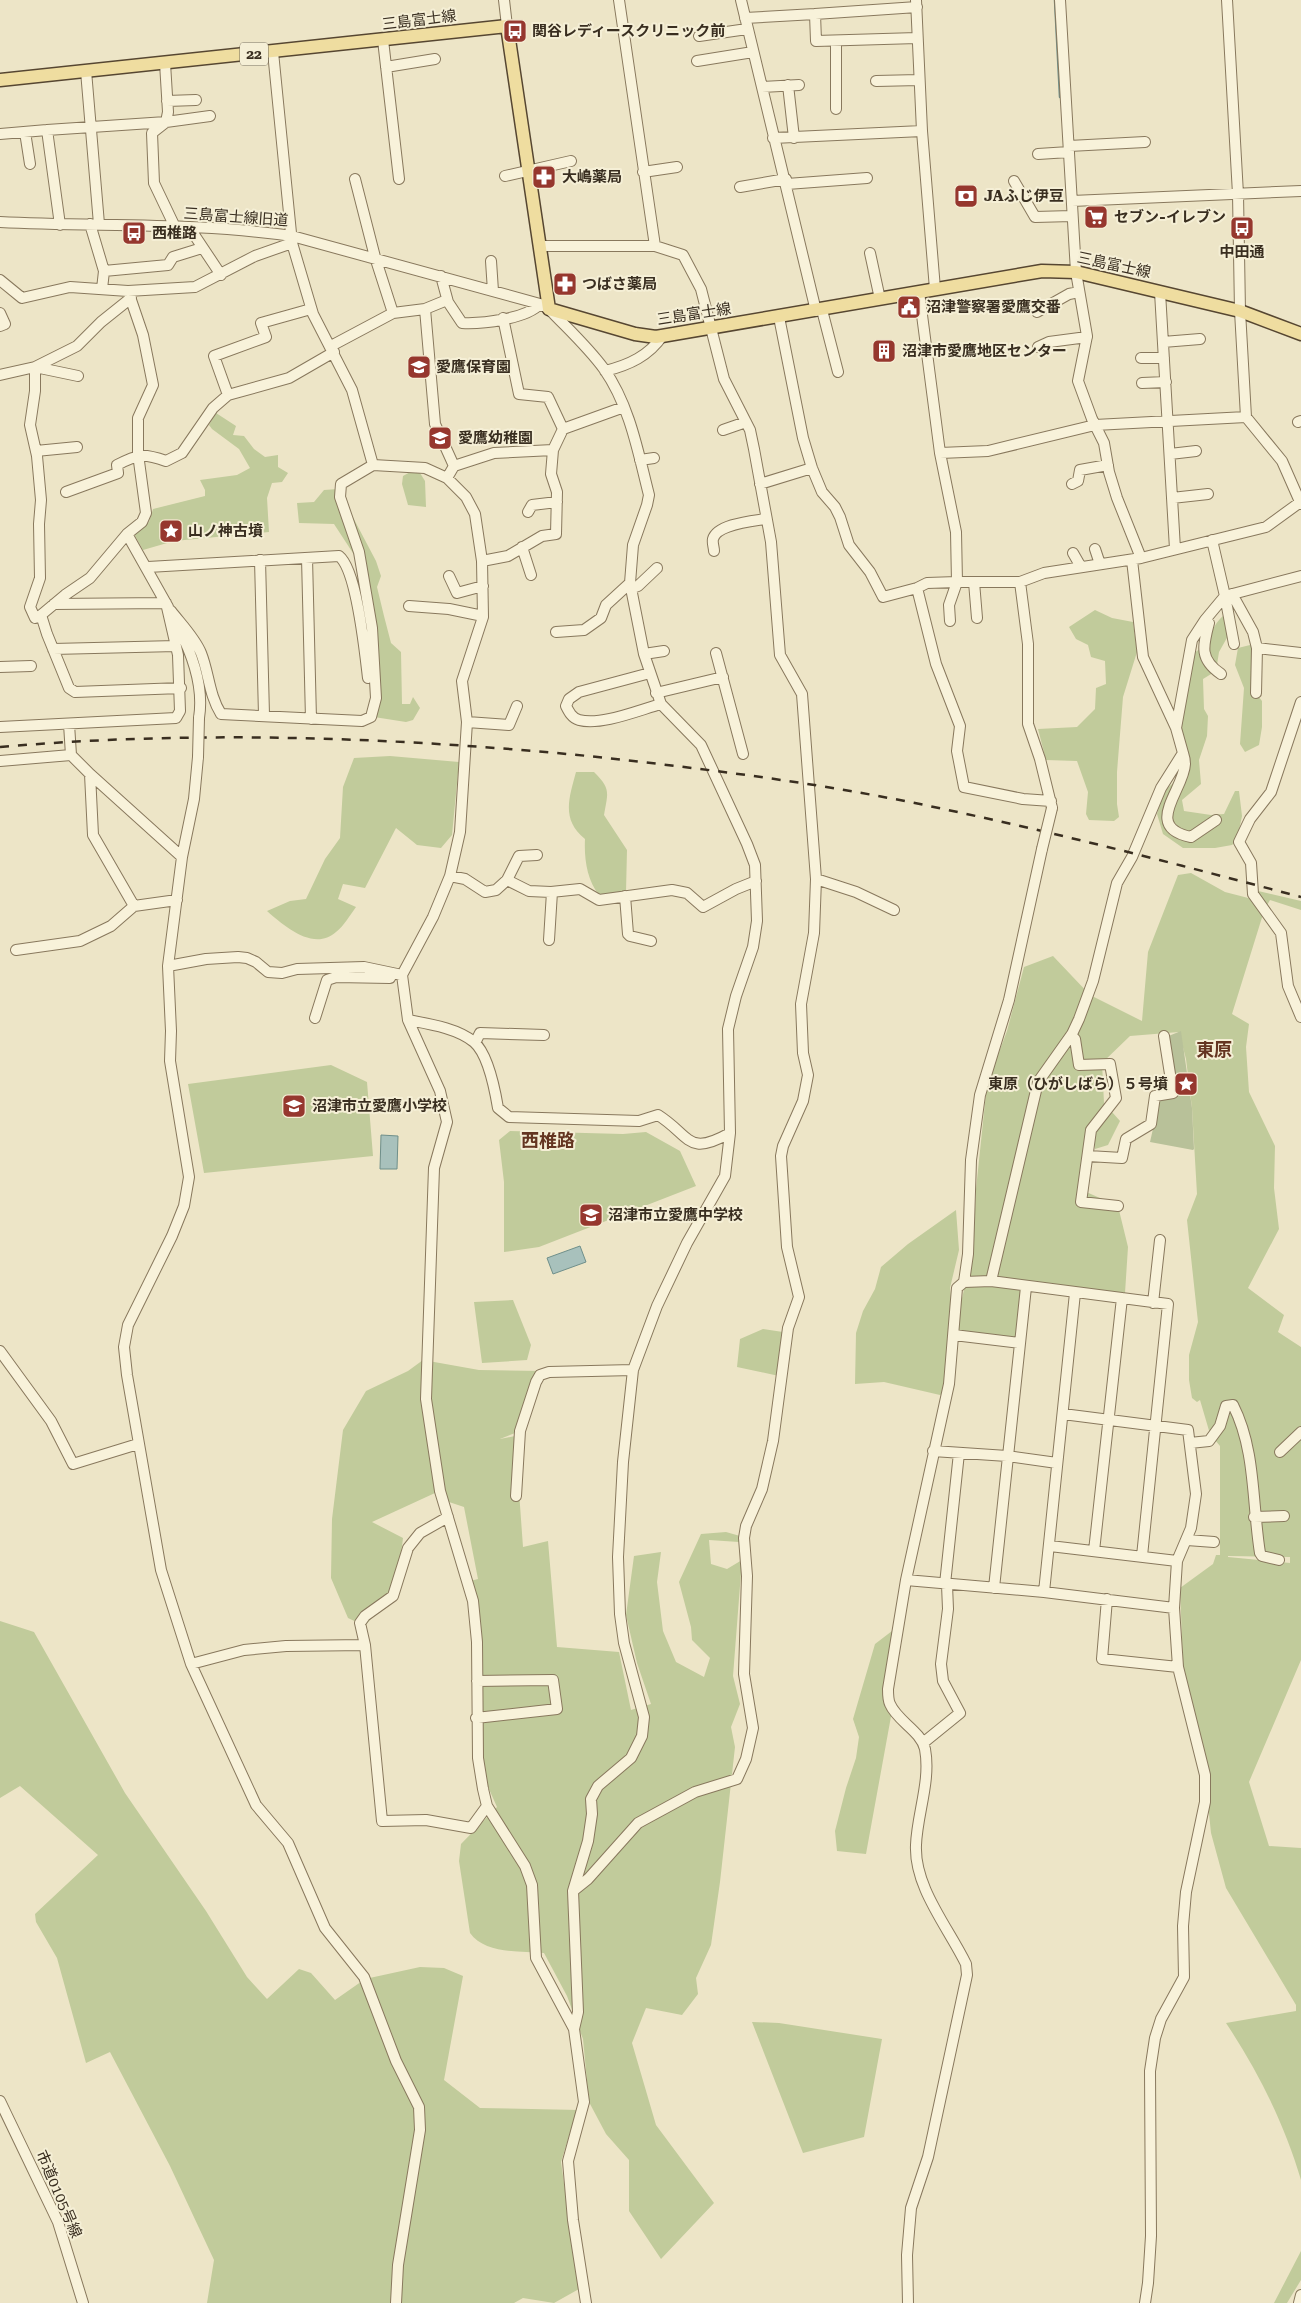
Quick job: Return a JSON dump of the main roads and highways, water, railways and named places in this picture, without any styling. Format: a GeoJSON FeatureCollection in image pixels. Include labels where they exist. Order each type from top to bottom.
{"type":"FeatureCollection","features":[{"type":"Feature","properties":{"kind":"main road","name":"三島富士線"},"geometry":{"type":"LineString","coordinates":[[0,80],[507,26],[540,246],[545,307],[635,334],[656,336],[1042,272],[1076,272],[1240,310],[1301,334]]}},
{"type":"Feature","properties":{"kind":"water"},"geometry":{"type":"Polygon","coordinates":[[[381,1135],[398,1136],[397,1169],[380,1169],[381,1135]]]}},
{"type":"Feature","properties":{"kind":"water"},"geometry":{"type":"Polygon","coordinates":[[[580,1246],[586,1262],[553,1274],[547,1258],[580,1246]]]}},
{"type":"Feature","properties":{"kind":"waterway"},"geometry":{"type":"LineString","coordinates":[[1055,0],[1060,97]]}},
{"type":"Feature","properties":{"kind":"railway"},"geometry":{"type":"LineString","coordinates":[[0,747],[147,739],[220,737],[294,738],[441,744],[633,761],[768,778],[903,801],[1081,840],[1301,897]]}},
{"type":"Feature","properties":{"kind":"place","name":"関谷レディースクリニック前"},"geometry":{"type":"Point","coordinates":[515,31]}},
{"type":"Feature","properties":{"kind":"place","name":"大嶋薬局"},"geometry":{"type":"Point","coordinates":[544,177]}},
{"type":"Feature","properties":{"kind":"place","name":"JAふじ伊豆"},"geometry":{"type":"Point","coordinates":[966,196]}},
{"type":"Feature","properties":{"kind":"place","name":"セブン-イレブン"},"geometry":{"type":"Point","coordinates":[1096,217]}},
{"type":"Feature","properties":{"kind":"place","name":"中田通"},"geometry":{"type":"Point","coordinates":[1242,228]}},
{"type":"Feature","properties":{"kind":"place","name":"西椎路"},"geometry":{"type":"Point","coordinates":[134,233]}},
{"type":"Feature","properties":{"kind":"place","name":"つばさ薬局"},"geometry":{"type":"Point","coordinates":[565,284]}},
{"type":"Feature","properties":{"kind":"place","name":"沼津警察署愛鷹交番"},"geometry":{"type":"Point","coordinates":[909,307]}},
{"type":"Feature","properties":{"kind":"place","name":"沼津市愛鷹地区センター"},"geometry":{"type":"Point","coordinates":[884,351]}},
{"type":"Feature","properties":{"kind":"place","name":"愛鷹保育園"},"geometry":{"type":"Point","coordinates":[419,367]}},
{"type":"Feature","properties":{"kind":"place","name":"愛鷹幼稚園"},"geometry":{"type":"Point","coordinates":[440,438]}},
{"type":"Feature","properties":{"kind":"place","name":"山ノ神古墳"},"geometry":{"type":"Point","coordinates":[171,531]}},
{"type":"Feature","properties":{"kind":"place","name":"東原（ひがしばら）５号墳"},"geometry":{"type":"Point","coordinates":[1186,1084]}},
{"type":"Feature","properties":{"kind":"place","name":"沼津市立愛鷹小学校"},"geometry":{"type":"Point","coordinates":[294,1106]}},
{"type":"Feature","properties":{"kind":"place","name":"沼津市立愛鷹中学校"},"geometry":{"type":"Point","coordinates":[591,1215]}},
{"type":"Feature","properties":{"kind":"district","name":"東原"},"geometry":{"type":"Point","coordinates":[1214,1049]}},
{"type":"Feature","properties":{"kind":"district","name":"西椎路"},"geometry":{"type":"Point","coordinates":[548,1140]}}]}
